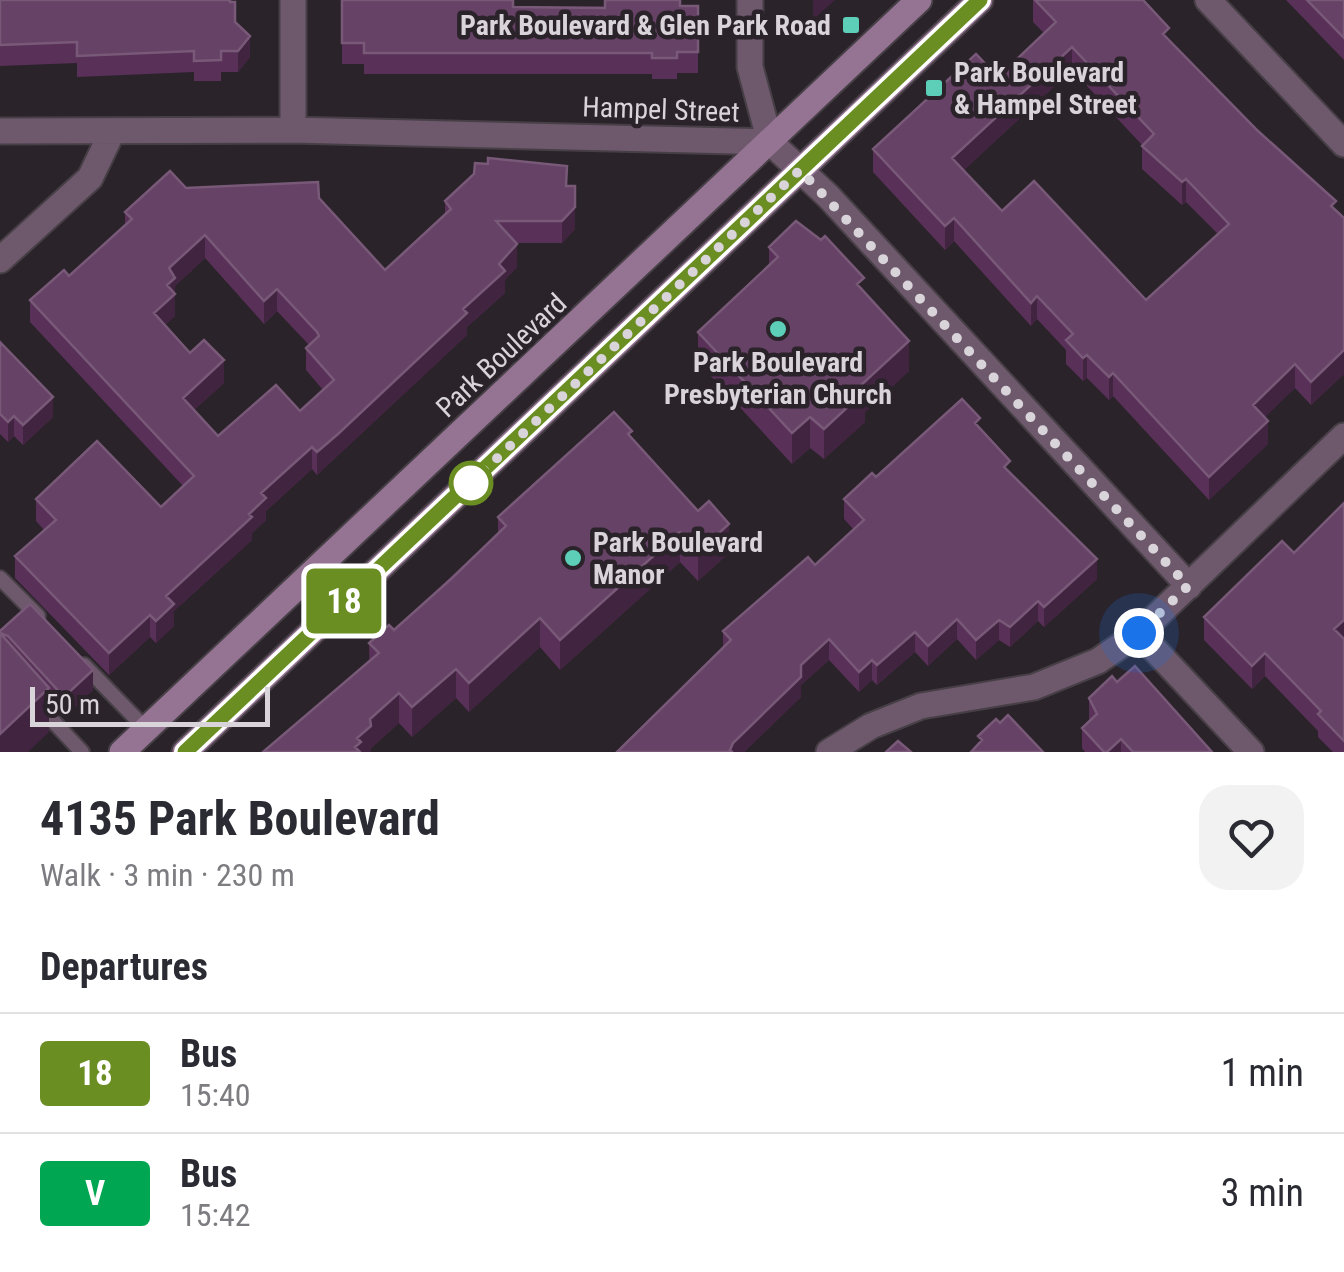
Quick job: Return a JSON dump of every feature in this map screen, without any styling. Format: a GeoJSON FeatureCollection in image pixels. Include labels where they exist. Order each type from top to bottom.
{"type":"FeatureCollection","features":[{"type":"Feature","properties":{"kind":"main road","name":"Park Boulevard"},"geometry":{"type":"LineString","coordinates":[[122,752],[919,0]]}},
{"type":"Feature","properties":{"kind":"main road"},"geometry":{"type":"LineString","coordinates":[[185,752],[980,0]]}},
{"type":"Feature","properties":{"kind":"street"},"geometry":{"type":"LineString","coordinates":[[293,0],[293,130]]}},
{"type":"Feature","properties":{"kind":"street"},"geometry":{"type":"LineString","coordinates":[[750,0],[750,67],[770,142]]}},
{"type":"Feature","properties":{"kind":"street"},"geometry":{"type":"LineString","coordinates":[[1208,0],[1344,144]]}},
{"type":"Feature","properties":{"kind":"street","name":"Hampel Street"},"geometry":{"type":"LineString","coordinates":[[0,132],[293,130],[770,142],[1188,586]]}},
{"type":"Feature","properties":{"kind":"street"},"geometry":{"type":"LineString","coordinates":[[0,260],[90,178],[112,132]]}},
{"type":"Feature","properties":{"kind":"street"},"geometry":{"type":"LineString","coordinates":[[830,752],[870,726],[920,706],[1034,686],[1098,661],[1139,633],[1344,436]]}},
{"type":"Feature","properties":{"kind":"street"},"geometry":{"type":"LineString","coordinates":[[1139,633],[1251,752]]}},
{"type":"Feature","properties":{"kind":"lane"},"geometry":{"type":"LineString","coordinates":[[0,578],[51,630]]}},
{"type":"Feature","properties":{"kind":"lane"},"geometry":{"type":"LineString","coordinates":[[76,657],[146,729]]}},
{"type":"Feature","properties":{"kind":"lane"},"geometry":{"type":"LineString","coordinates":[[23,689],[82,752]]}},
{"type":"Feature","properties":{"kind":"building"},"geometry":{"type":"Polygon","coordinates":[[[0,0],[230,0],[235,2],[235,22],[250,36],[238,51],[221,51],[221,60],[194,61],[194,51],[77,56],[77,42],[0,45],[0,0]]]}},
{"type":"Feature","properties":{"kind":"building"},"geometry":{"type":"Polygon","coordinates":[[[342,0],[513,0],[513,7],[605,8],[605,0],[680,0],[680,6],[698,6],[698,52],[677,52],[677,58],[652,58],[652,53],[364,53],[364,43],[342,43],[342,0]]]}},
{"type":"Feature","properties":{"kind":"building"},"geometry":{"type":"Polygon","coordinates":[[[1035,0],[1143,0],[1169,28],[1163,34],[1258,131],[1336,201],[1331,206],[1344,218],[1344,350],[1311,382],[1295,364],[1253,405],[1268,421],[1209,477],[1113,373],[1109,377],[1087,355],[1083,358],[1066,340],[1073,334],[1037,296],[1031,303],[954,218],[945,226],[873,149],[976,54],[998,77],[1056,22],[1035,0]],[[1072,47],[952,158],[1002,211],[1034,181],[1146,300],[1229,224],[1186,179],[1182,182],[1142,146],[1154,134],[1072,47]]]}},
{"type":"Feature","properties":{"kind":"building"},"geometry":{"type":"Polygon","coordinates":[[[1307,0],[1344,0],[1344,38],[1307,0]]]}},
{"type":"Feature","properties":{"kind":"building"},"geometry":{"type":"Polygon","coordinates":[[[488,158],[567,166],[566,186],[575,186],[575,207],[562,221],[496,221],[517,244],[499,264],[505,271],[463,309],[467,313],[338,434],[317,452],[312,447],[261,493],[266,498],[249,514],[252,517],[166,596],[174,604],[156,621],[150,615],[109,653],[15,556],[56,520],[36,499],[97,441],[161,507],[194,476],[30,300],[64,270],[69,276],[132,219],[125,212],[170,171],[186,188],[318,182],[319,198],[385,270],[451,209],[445,201],[474,174],[475,163],[488,164],[488,158]],[[205,235],[169,268],[175,278],[167,285],[175,294],[154,313],[190,353],[204,340],[224,360],[183,398],[218,436],[276,385],[300,411],[334,380],[306,348],[319,336],[317,332],[277,289],[264,301],[205,235]]]}},
{"type":"Feature","properties":{"kind":"building"},"geometry":{"type":"Polygon","coordinates":[[[796,221],[821,240],[825,236],[864,278],[857,284],[909,341],[860,386],[865,391],[824,429],[810,417],[792,433],[698,332],[778,257],[769,247],[796,221]]]}},
{"type":"Feature","properties":{"kind":"building"},"geometry":{"type":"Polygon","coordinates":[[[0,342],[53,397],[23,425],[14,416],[8,422],[0,414],[0,342]]]}},
{"type":"Feature","properties":{"kind":"building"},"geometry":{"type":"Polygon","coordinates":[[[962,399],[980,418],[975,423],[1010,461],[1004,467],[1097,559],[1044,607],[1038,601],[1010,627],[999,620],[976,640],[957,619],[928,646],[915,632],[877,665],[872,660],[859,672],[829,639],[801,665],[801,677],[733,743],[732,752],[617,752],[731,640],[723,631],[808,557],[815,565],[864,520],[844,499],[872,473],[876,477],[962,399]]]}},
{"type":"Feature","properties":{"kind":"building"},"geometry":{"type":"Polygon","coordinates":[[[614,412],[632,431],[628,434],[698,511],[709,501],[729,524],[698,552],[680,532],[560,640],[540,618],[469,683],[456,669],[412,707],[399,693],[370,719],[371,726],[357,738],[361,742],[355,747],[360,752],[263,752],[379,653],[369,643],[389,625],[394,630],[451,579],[506,526],[498,517],[614,412]]]}},
{"type":"Feature","properties":{"kind":"building"},"geometry":{"type":"Polygon","coordinates":[[[1344,503],[1344,620],[1334,629],[1344,639],[1344,741],[1265,653],[1252,666],[1204,617],[1282,541],[1294,553],[1344,503]]]}},
{"type":"Feature","properties":{"kind":"building"},"geometry":{"type":"Polygon","coordinates":[[[30,604],[93,670],[64,697],[8,636],[0,633],[30,604]]]}},
{"type":"Feature","properties":{"kind":"building"},"geometry":{"type":"Polygon","coordinates":[[[0,633],[49,688],[0,734],[0,633]]]}},
{"type":"Feature","properties":{"kind":"building"},"geometry":{"type":"Polygon","coordinates":[[[1135,666],[1212,752],[1133,752],[1121,739],[1104,752],[1082,728],[1097,714],[1089,698],[1112,676],[1117,682],[1135,666]]]}},
{"type":"Feature","properties":{"kind":"building"},"geometry":{"type":"Polygon","coordinates":[[[1008,715],[1043,752],[971,752],[982,740],[978,736],[996,719],[1000,723],[1008,715]]]}},
{"type":"Feature","properties":{"kind":"building"},"geometry":{"type":"Polygon","coordinates":[[[898,741],[911,752],[886,752],[898,741]]]}},
{"type":"Feature","properties":{"kind":"bus line","name":"18"},"geometry":{"type":"LineString","coordinates":[[185,752],[606,359],[980,0]]}},
{"type":"Feature","properties":{"kind":"place","name":"Park Boulevard & Glen Park Road"},"geometry":{"type":"Point","coordinates":[851,25]}},
{"type":"Feature","properties":{"kind":"place","name":"Park Boulevard & Hampel Street"},"geometry":{"type":"Point","coordinates":[934,88]}},
{"type":"Feature","properties":{"kind":"place","name":"Park Boulevard Presbyterian Church"},"geometry":{"type":"Point","coordinates":[778,329]}},
{"type":"Feature","properties":{"kind":"place","name":"Park Boulevard Manor"},"geometry":{"type":"Point","coordinates":[573,558]}},
{"type":"Feature","properties":{"kind":"route"},"geometry":{"type":"LineString","coordinates":[[471,483],[606,359],[800,170],[1188,586],[1139,633]]}}]}
